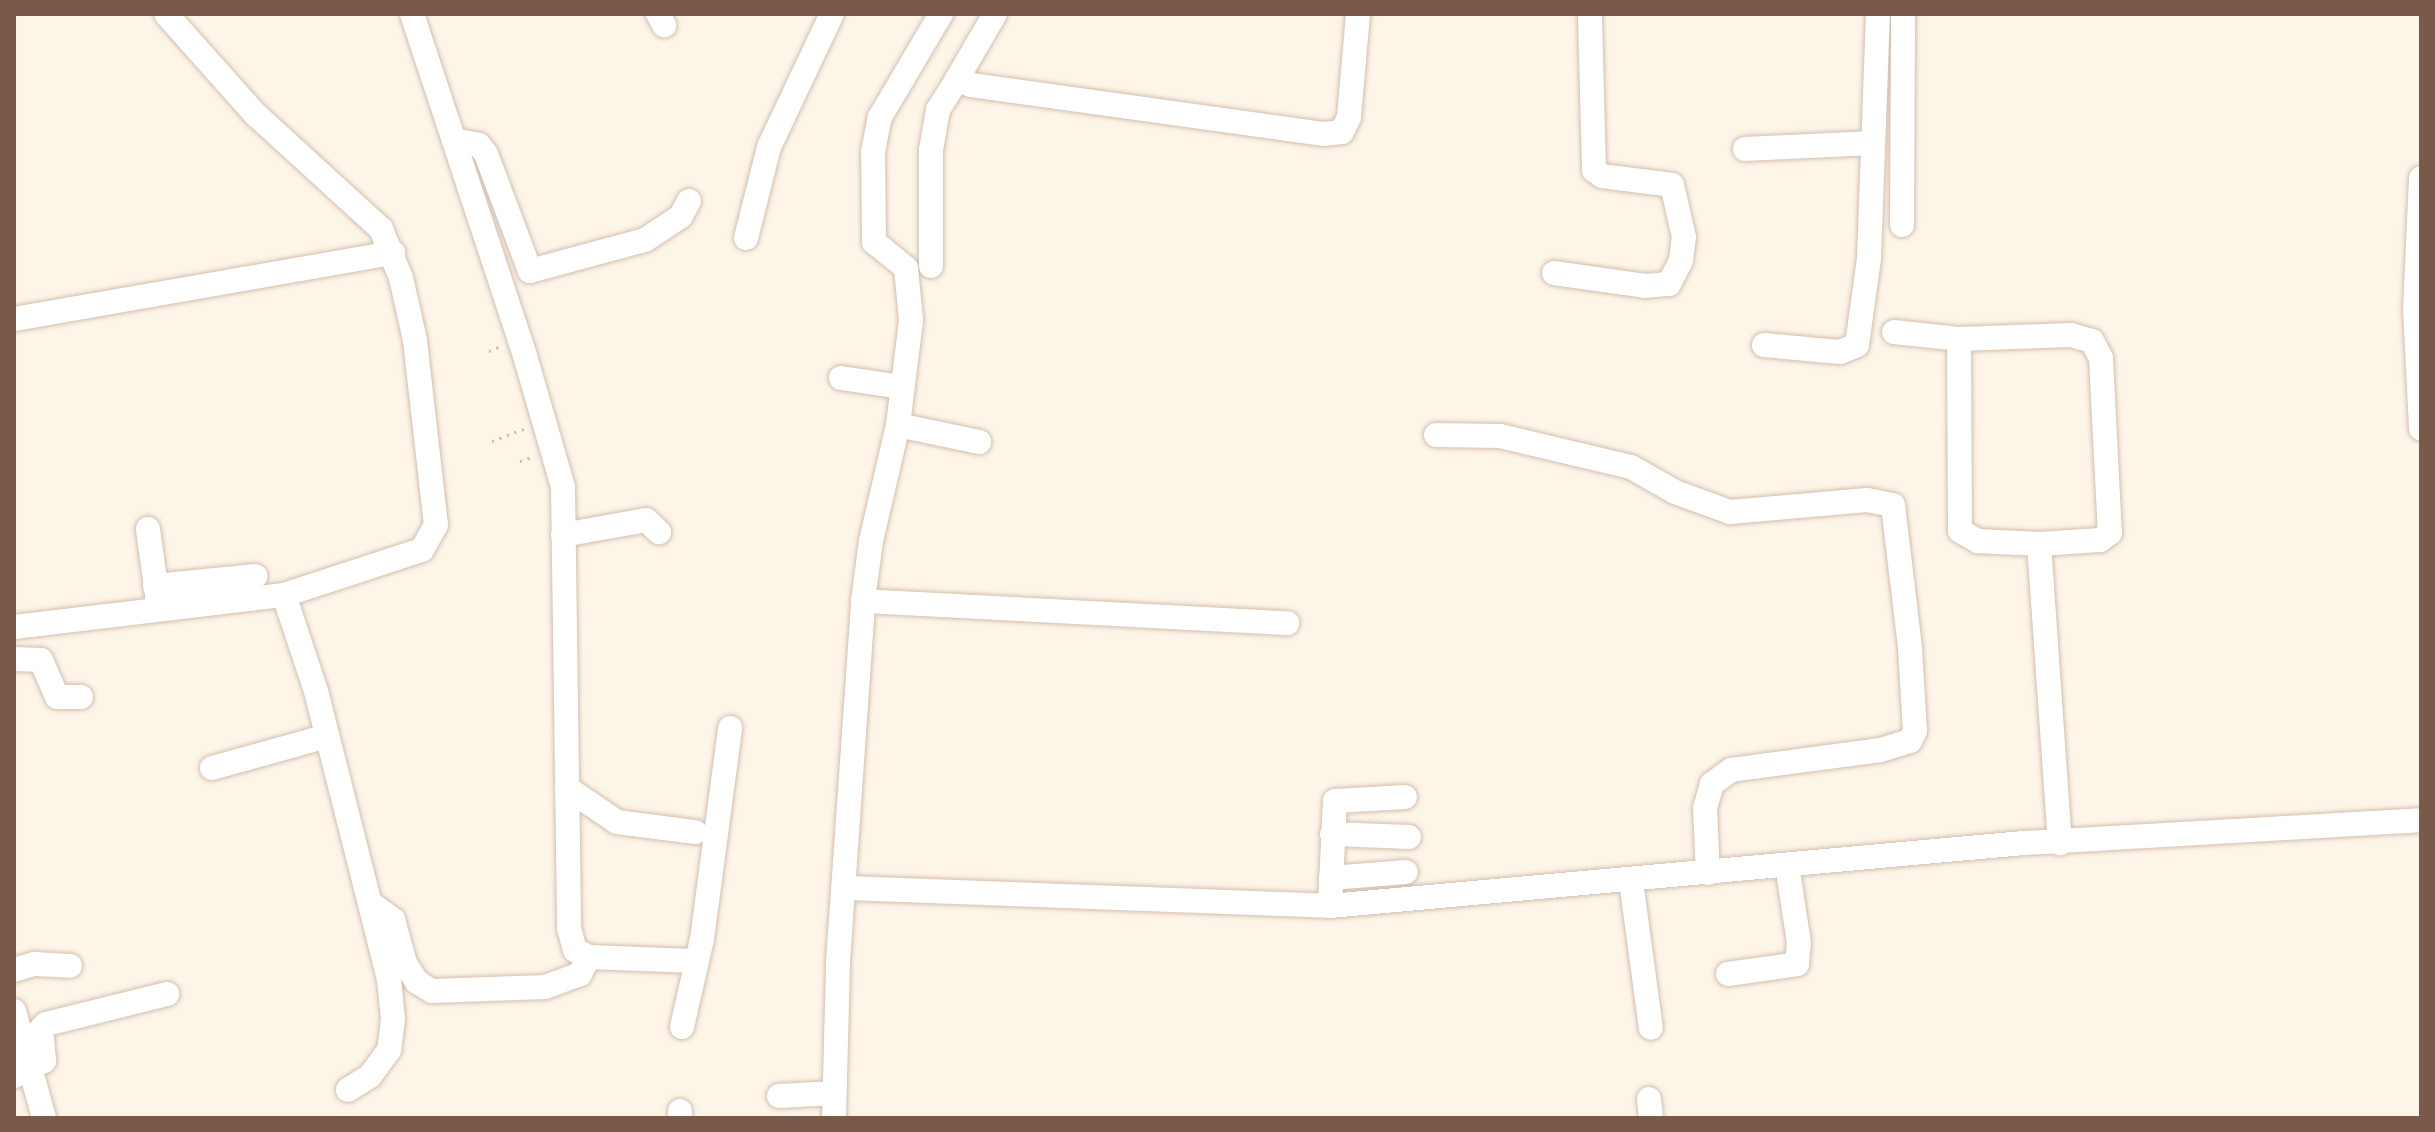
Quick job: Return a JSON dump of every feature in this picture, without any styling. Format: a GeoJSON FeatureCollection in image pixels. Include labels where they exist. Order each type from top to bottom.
{"type":"FeatureCollection","features":[{"type":"Feature","properties":{"kind":"street"},"geometry":{"type":"LineString","coordinates":[[157,598],[284,595],[422,550],[432,538],[436,507],[415,340],[393,253],[381,229],[256,115],[166,14]]}},
{"type":"Feature","properties":{"kind":"street"},"geometry":{"type":"LineString","coordinates":[[412,14],[546,421],[563,487],[569,928],[575,950],[589,957],[693,961]]}},
{"type":"Feature","properties":{"kind":"street"},"geometry":{"type":"LineString","coordinates":[[746,238],[769,147],[832,14]]}},
{"type":"Feature","properties":{"kind":"street"},"geometry":{"type":"LineString","coordinates":[[834,1118],[863,601],[871,541],[898,425],[911,288],[903,262],[874,242],[873,152],[880,117],[941,14]]}},
{"type":"Feature","properties":{"kind":"street"},"geometry":{"type":"LineString","coordinates":[[931,266],[931,150],[938,110],[995,14]]}},
{"type":"Feature","properties":{"kind":"street"},"geometry":{"type":"LineString","coordinates":[[957,79],[980,88],[1011,88],[1323,134],[1342,132],[1349,117],[1358,14]]}},
{"type":"Feature","properties":{"kind":"street"},"geometry":{"type":"LineString","coordinates":[[1554,273],[1645,286],[1669,284],[1682,249],[1678,197],[1672,185],[1602,176],[1594,170],[1590,14]]}},
{"type":"Feature","properties":{"kind":"street"},"geometry":{"type":"LineString","coordinates":[[1764,345],[1840,352],[1857,345],[1869,258],[1878,14]]}},
{"type":"Feature","properties":{"kind":"street"},"geometry":{"type":"LineString","coordinates":[[1902,225],[1903,14]]}},
{"type":"Feature","properties":{"kind":"street"},"geometry":{"type":"LineString","coordinates":[[454,140],[479,145],[486,154],[530,271],[645,240],[681,216],[689,201]]}},
{"type":"Feature","properties":{"kind":"street"},"geometry":{"type":"LineString","coordinates":[[1745,149],[1873,143]]}},
{"type":"Feature","properties":{"kind":"street"},"geometry":{"type":"LineString","coordinates":[[2421,178],[2415,309],[2421,429]]}},
{"type":"Feature","properties":{"kind":"street"},"geometry":{"type":"LineString","coordinates":[[14,319],[393,253]]}},
{"type":"Feature","properties":{"kind":"street"},"geometry":{"type":"LineString","coordinates":[[1894,332],[1959,339],[2071,335],[2092,341],[2101,358],[2110,533],[2093,542],[2039,544],[1978,541],[1960,531],[1959,339]]}},
{"type":"Feature","properties":{"kind":"street"},"geometry":{"type":"LineString","coordinates":[[841,378],[902,387]]}},
{"type":"Feature","properties":{"kind":"street"},"geometry":{"type":"LineString","coordinates":[[898,425],[979,442]]}},
{"type":"Feature","properties":{"kind":"street"},"geometry":{"type":"LineString","coordinates":[[1436,435],[1500,436],[1631,467],[1675,492],[1730,512],[1867,500],[1893,505],[1910,648],[1915,731],[1910,741],[1881,750],[1731,770],[1712,784],[1705,808],[1708,873]]}},
{"type":"Feature","properties":{"kind":"street"},"geometry":{"type":"LineString","coordinates":[[563,535],[646,520],[659,532]]}},
{"type":"Feature","properties":{"kind":"street"},"geometry":{"type":"LineString","coordinates":[[148,529],[157,598]]}},
{"type":"Feature","properties":{"kind":"street"},"geometry":{"type":"LineString","coordinates":[[2039,544],[2060,843]]}},
{"type":"Feature","properties":{"kind":"street"},"geometry":{"type":"LineString","coordinates":[[14,627],[256,576]]}},
{"type":"Feature","properties":{"kind":"street"},"geometry":{"type":"LineString","coordinates":[[284,595],[327,736],[389,979],[393,1019],[389,1050],[370,1076],[348,1090]]}},
{"type":"Feature","properties":{"kind":"street"},"geometry":{"type":"LineString","coordinates":[[863,601],[1287,623]]}},
{"type":"Feature","properties":{"kind":"street"},"geometry":{"type":"LineString","coordinates":[[14,659],[41,660],[57,697],[81,697]]}},
{"type":"Feature","properties":{"kind":"street"},"geometry":{"type":"LineString","coordinates":[[682,1027],[693,961],[702,939],[730,728]]}},
{"type":"Feature","properties":{"kind":"street"},"geometry":{"type":"LineString","coordinates":[[212,768],[327,736]]}},
{"type":"Feature","properties":{"kind":"street"},"geometry":{"type":"LineString","coordinates":[[567,788],[617,822],[695,832]]}},
{"type":"Feature","properties":{"kind":"street"},"geometry":{"type":"LineString","coordinates":[[1330,906],[1336,799],[1405,797]]}},
{"type":"Feature","properties":{"kind":"street"},"geometry":{"type":"LineString","coordinates":[[846,888],[1330,906],[2060,843],[2421,820]]}},
{"type":"Feature","properties":{"kind":"street"},"geometry":{"type":"LineString","coordinates":[[1332,834],[1409,837]]}},
{"type":"Feature","properties":{"kind":"street"},"geometry":{"type":"LineString","coordinates":[[1728,974],[1797,964],[1799,943],[1787,865]]}},
{"type":"Feature","properties":{"kind":"street"},"geometry":{"type":"LineString","coordinates":[[1331,878],[1406,872]]}},
{"type":"Feature","properties":{"kind":"street"},"geometry":{"type":"LineString","coordinates":[[1631,881],[1651,1028]]}},
{"type":"Feature","properties":{"kind":"street"},"geometry":{"type":"LineString","coordinates":[[370,903],[393,920],[405,963],[417,982],[432,991],[545,987],[580,974],[589,957]]}},
{"type":"Feature","properties":{"kind":"street"},"geometry":{"type":"LineString","coordinates":[[14,970],[34,964],[70,966]]}},
{"type":"Feature","properties":{"kind":"street"},"geometry":{"type":"LineString","coordinates":[[22,1072],[44,1061],[41,1029],[46,1024],[167,994]]}},
{"type":"Feature","properties":{"kind":"street"},"geometry":{"type":"LineString","coordinates":[[14,1011],[22,1072],[44,1118]]}},
{"type":"Feature","properties":{"kind":"street"},"geometry":{"type":"LineString","coordinates":[[779,1096],[834,1093]]}},
{"type":"Feature","properties":{"kind":"path"},"geometry":{"type":"LineString","coordinates":[[492,441],[546,421]]}}]}
